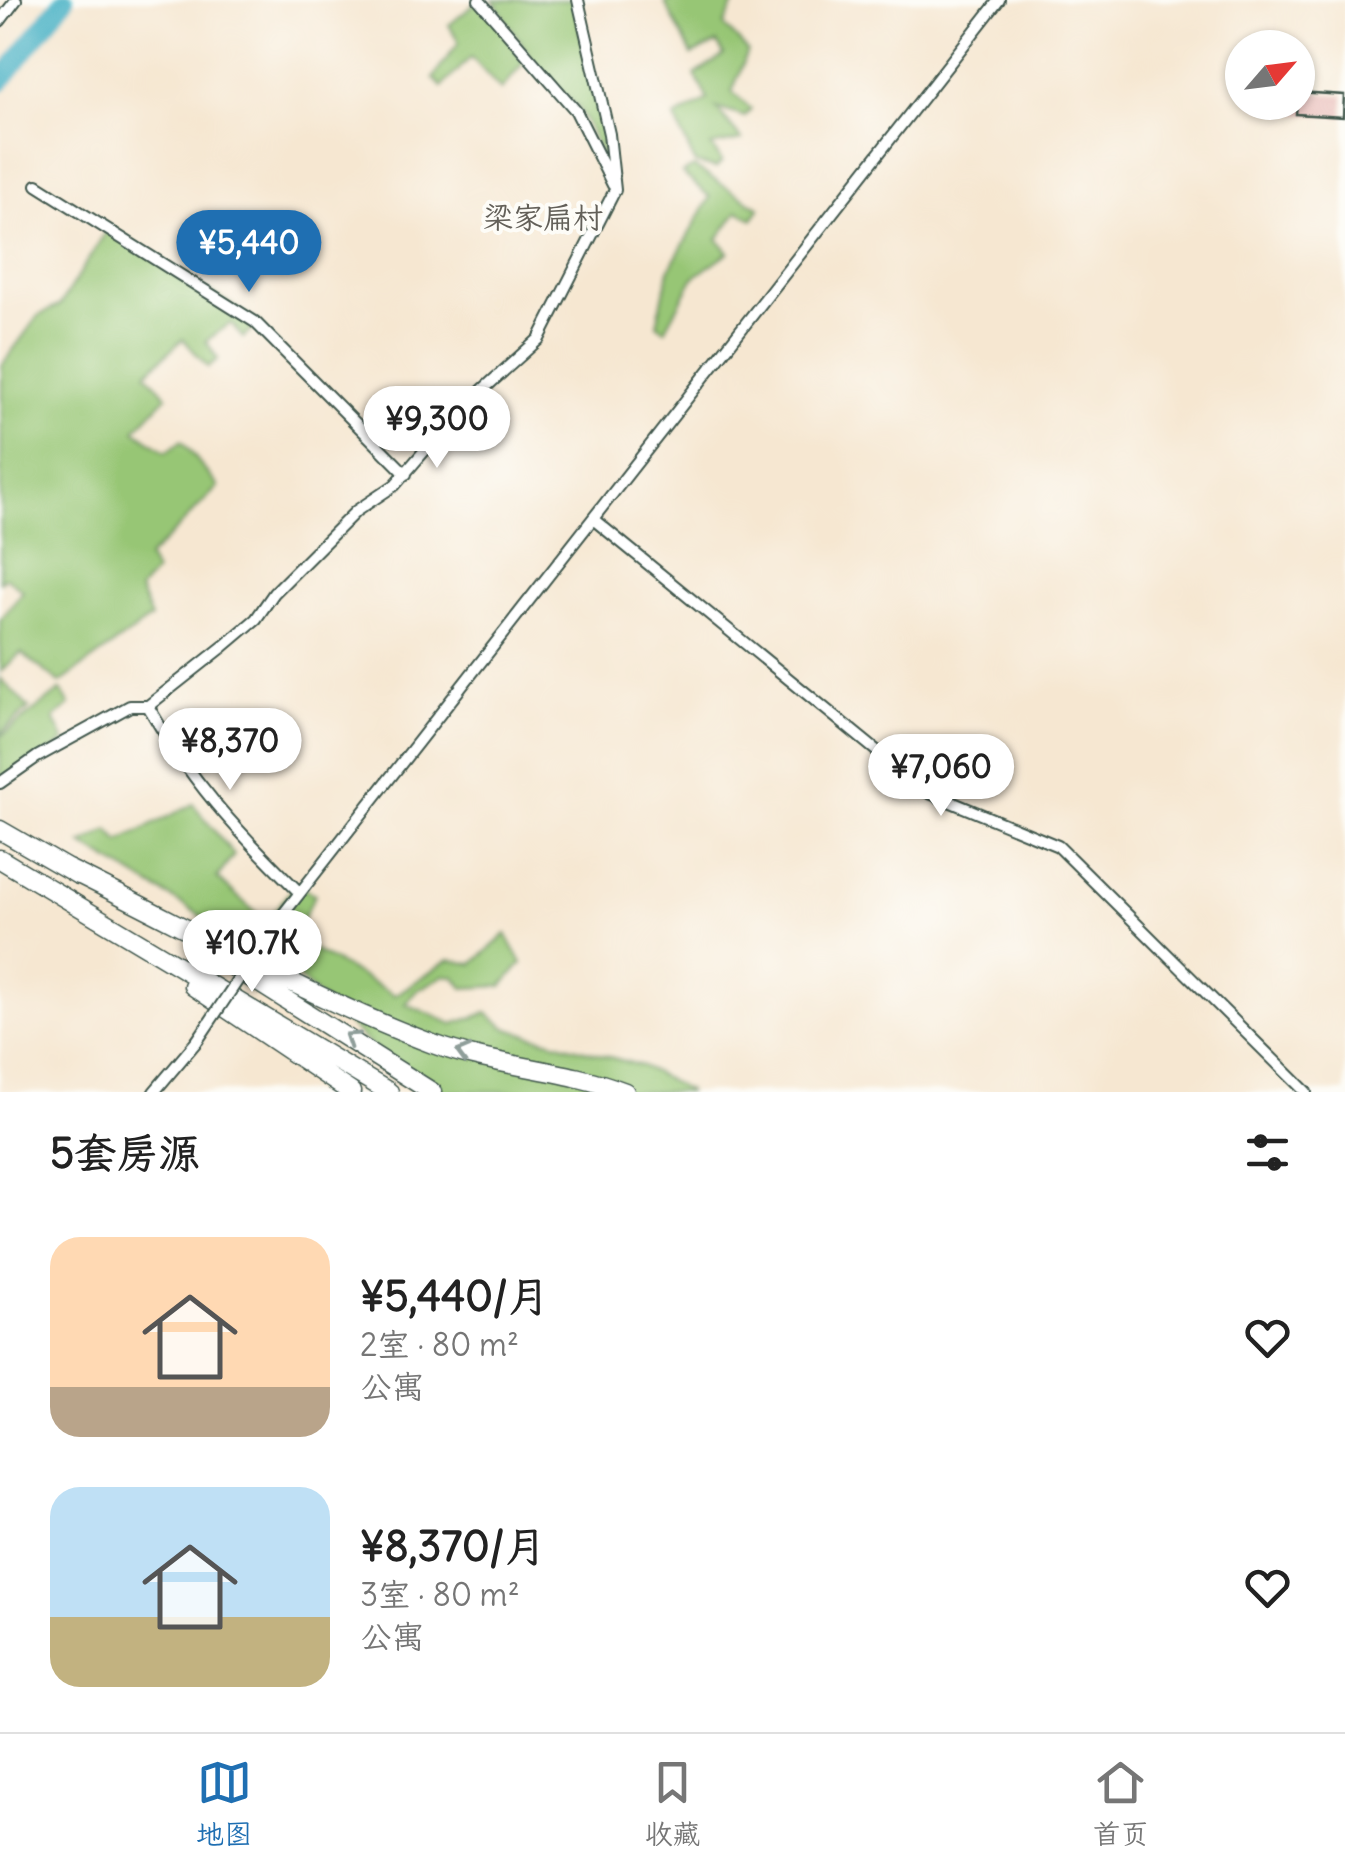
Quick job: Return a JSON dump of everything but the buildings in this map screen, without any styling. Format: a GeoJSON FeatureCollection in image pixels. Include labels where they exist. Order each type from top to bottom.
{"type":"FeatureCollection","features":[{"type":"Feature","properties":{"kind":"highway"},"geometry":{"type":"LineString","coordinates":[[0,830],[286,996],[432,1092]]}},
{"type":"Feature","properties":{"kind":"highway"},"geometry":{"type":"LineString","coordinates":[[7,863],[350,1092]]}},
{"type":"Feature","properties":{"kind":"highway"},"geometry":{"type":"LineString","coordinates":[[7,863],[389,1092]]}},
{"type":"Feature","properties":{"kind":"highway"},"geometry":{"type":"LineString","coordinates":[[68,869],[382,1024],[460,1052],[580,1076],[625,1092]]}},
{"type":"Feature","properties":{"kind":"street"},"geometry":{"type":"LineString","coordinates":[[0,9],[16,0]]}},
{"type":"Feature","properties":{"kind":"street"},"geometry":{"type":"LineString","coordinates":[[0,22],[16,0]]}},
{"type":"Feature","properties":{"kind":"street"},"geometry":{"type":"LineString","coordinates":[[479,0],[576,111],[615,190]]}},
{"type":"Feature","properties":{"kind":"street"},"geometry":{"type":"LineString","coordinates":[[0,784],[37,757],[130,706],[148,706],[256,618],[274,593],[356,510],[406,474],[457,412],[539,339],[615,190],[609,134],[578,0]]}},
{"type":"Feature","properties":{"kind":"street"},"geometry":{"type":"LineString","coordinates":[[154,1092],[197,1041],[298,892],[1000,0]]}},
{"type":"Feature","properties":{"kind":"street"},"geometry":{"type":"LineString","coordinates":[[36,186],[255,322],[406,474]]}},
{"type":"Feature","properties":{"kind":"street"},"geometry":{"type":"LineString","coordinates":[[594,519],[927,792],[1058,846],[1306,1092]]}},
{"type":"Feature","properties":{"kind":"street"},"geometry":{"type":"LineString","coordinates":[[148,706],[185,770],[230,825],[298,892]]}},
{"type":"Feature","properties":{"kind":"green space"},"geometry":{"type":"Polygon","coordinates":[[[479,0],[485,0],[524,62],[501,90],[471,57],[442,87],[433,78],[459,42],[449,25],[479,0]]]}},
{"type":"Feature","properties":{"kind":"green space"},"geometry":{"type":"Polygon","coordinates":[[[493,0],[579,0],[577,15],[613,179],[579,109],[538,68],[493,0]]]}},
{"type":"Feature","properties":{"kind":"green space"},"geometry":{"type":"Polygon","coordinates":[[[736,0],[724,26],[748,51],[732,92],[751,109],[745,117],[716,108],[742,140],[711,146],[722,161],[716,168],[695,163],[675,118],[708,100],[695,75],[724,55],[717,43],[692,55],[665,3],[736,0]]]}},
{"type":"Feature","properties":{"kind":"green space"},"geometry":{"type":"Polygon","coordinates":[[[694,167],[760,208],[753,219],[738,211],[718,239],[729,252],[694,277],[665,330],[657,324],[669,270],[710,197],[682,173],[694,167]]]}},
{"type":"Feature","properties":{"kind":"green space"},"geometry":{"type":"Polygon","coordinates":[[[108,228],[260,323],[243,338],[231,323],[206,341],[218,359],[208,367],[183,339],[146,373],[167,396],[135,430],[166,452],[182,441],[218,487],[148,558],[155,572],[139,590],[151,618],[60,683],[21,653],[0,672],[0,620],[23,591],[6,577],[0,582],[2,365],[38,316],[60,305],[108,228]]]}},
{"type":"Feature","properties":{"kind":"green space"},"geometry":{"type":"Polygon","coordinates":[[[0,678],[29,708],[0,734],[0,678]]]}},
{"type":"Feature","properties":{"kind":"green space"},"geometry":{"type":"Polygon","coordinates":[[[61,690],[70,705],[54,718],[65,742],[0,784],[0,737],[61,690]]]}},
{"type":"Feature","properties":{"kind":"green space"},"geometry":{"type":"Polygon","coordinates":[[[193,804],[234,855],[217,878],[257,914],[238,938],[82,844],[109,830],[119,842],[193,804]]]}},
{"type":"Feature","properties":{"kind":"green space"},"geometry":{"type":"Polygon","coordinates":[[[297,884],[315,895],[292,938],[395,995],[449,960],[473,964],[506,934],[522,963],[502,986],[463,988],[455,977],[445,975],[416,991],[406,1004],[453,1024],[487,1013],[508,1029],[642,1066],[689,1092],[420,1092],[254,935],[297,884]]]}},
{"type":"Feature","properties":{"kind":"waterway"},"geometry":{"type":"LineString","coordinates":[[0,82],[64,0]]}},
{"type":"Feature","properties":{"kind":"district","name":"梁家扁村"},"geometry":{"type":"Point","coordinates":[543,217]}}]}
